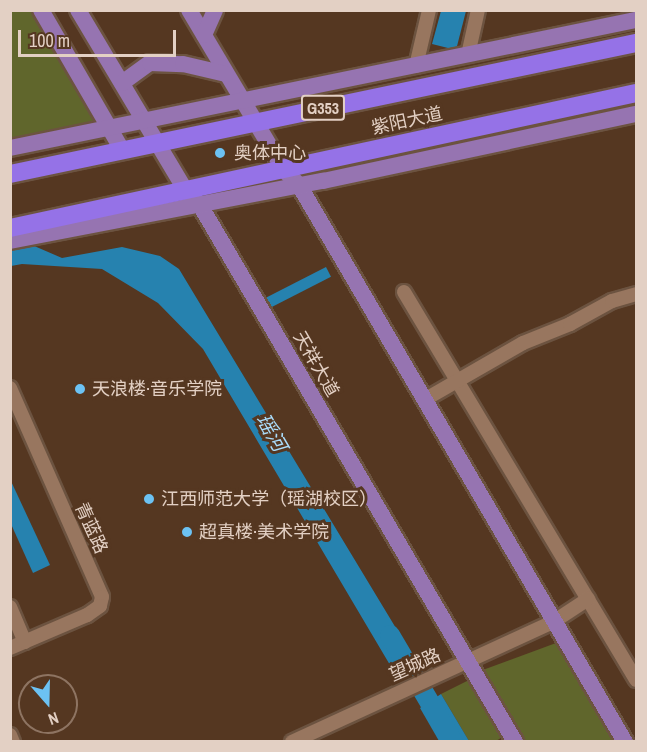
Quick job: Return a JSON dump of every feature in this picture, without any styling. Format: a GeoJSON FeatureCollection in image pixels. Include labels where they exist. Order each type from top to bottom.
{"type":"FeatureCollection","features":[{"type":"Feature","properties":{"kind":"highway","name":"紫阳大道"},"geometry":{"type":"LineString","coordinates":[[10,174],[636,44]]}},
{"type":"Feature","properties":{"kind":"highway","name":"紫阳大道"},"geometry":{"type":"LineString","coordinates":[[10,228],[636,93]]}},
{"type":"Feature","properties":{"kind":"main road"},"geometry":{"type":"LineString","coordinates":[[41,10],[122,150]]}},
{"type":"Feature","properties":{"kind":"main road","name":"天祥大道"},"geometry":{"type":"LineString","coordinates":[[78,10],[186,191],[200,205],[460,664],[515,741]]}},
{"type":"Feature","properties":{"kind":"main road"},"geometry":{"type":"LineString","coordinates":[[189,10],[284,170],[299,185],[553,622],[625,741]]}},
{"type":"Feature","properties":{"kind":"main road"},"geometry":{"type":"LineString","coordinates":[[204,35],[215,10]]}},
{"type":"Feature","properties":{"kind":"main road"},"geometry":{"type":"LineString","coordinates":[[10,148],[636,20]]}},
{"type":"Feature","properties":{"kind":"main road"},"geometry":{"type":"LineString","coordinates":[[122,83],[150,63],[183,64],[226,74]]}},
{"type":"Feature","properties":{"kind":"main road"},"geometry":{"type":"LineString","coordinates":[[10,241],[299,185],[636,114]]}},
{"type":"Feature","properties":{"kind":"street"},"geometry":{"type":"LineString","coordinates":[[416,66],[429,10]]}},
{"type":"Feature","properties":{"kind":"street"},"geometry":{"type":"LineString","coordinates":[[468,55],[478,10]]}},
{"type":"Feature","properties":{"kind":"street"},"geometry":{"type":"LineString","coordinates":[[404,292],[636,681]]}},
{"type":"Feature","properties":{"kind":"street"},"geometry":{"type":"LineString","coordinates":[[424,400],[523,343],[570,324],[612,301],[636,294]]}},
{"type":"Feature","properties":{"kind":"street","name":"青蓝路"},"geometry":{"type":"LineString","coordinates":[[10,388],[102,597],[100,606],[87,615],[10,648]]}},
{"type":"Feature","properties":{"kind":"street","name":"望城路"},"geometry":{"type":"LineString","coordinates":[[291,741],[553,622],[588,599]]}},
{"type":"Feature","properties":{"kind":"street"},"geometry":{"type":"LineString","coordinates":[[10,608],[25,642]]}},
{"type":"Feature","properties":{"kind":"street"},"geometry":{"type":"LineString","coordinates":[[10,735],[13,741]]}},
{"type":"Feature","properties":{"kind":"green space"},"geometry":{"type":"Polygon","coordinates":[[[11,11],[32,11],[97,122],[11,139],[11,11]]]}},
{"type":"Feature","properties":{"kind":"green space"},"geometry":{"type":"Polygon","coordinates":[[[556,643],[615,741],[522,741],[480,671],[556,643]]]}},
{"type":"Feature","properties":{"kind":"green space"},"geometry":{"type":"Polygon","coordinates":[[[469,680],[504,736],[496,741],[469,741],[441,694],[469,680]]]}},
{"type":"Feature","properties":{"kind":"water"},"geometry":{"type":"Polygon","coordinates":[[[441,11],[466,11],[456,50],[432,44],[441,11]]]}},
{"type":"Feature","properties":{"kind":"water"},"geometry":{"type":"Polygon","coordinates":[[[25,242],[62,258],[122,247],[160,256],[179,269],[411,653],[390,665],[203,349],[158,303],[102,269],[22,264],[11,266],[10,245],[25,242]]]}},
{"type":"Feature","properties":{"kind":"water"},"geometry":{"type":"Polygon","coordinates":[[[326,267],[331,277],[266,310],[261,300],[326,267]]]}},
{"type":"Feature","properties":{"kind":"water"},"geometry":{"type":"Polygon","coordinates":[[[10,479],[50,565],[33,573],[11,524],[10,479]]]}},
{"type":"Feature","properties":{"kind":"water"},"geometry":{"type":"Polygon","coordinates":[[[441,694],[469,741],[439,741],[420,708],[441,694]]]}},
{"type":"Feature","properties":{"kind":"waterway","name":"瑶河"},"geometry":{"type":"LineString","coordinates":[[390,635],[453,742]]}},
{"type":"Feature","properties":{"kind":"place","name":"奥体中心"},"geometry":{"type":"Point","coordinates":[220,153]}},
{"type":"Feature","properties":{"kind":"place","name":"天浪楼·音乐学院"},"geometry":{"type":"Point","coordinates":[80,389]}},
{"type":"Feature","properties":{"kind":"place","name":"江西师范大学（瑶湖校区）"},"geometry":{"type":"Point","coordinates":[149,499]}},
{"type":"Feature","properties":{"kind":"place","name":"超真楼·美术学院"},"geometry":{"type":"Point","coordinates":[187,532]}}]}
